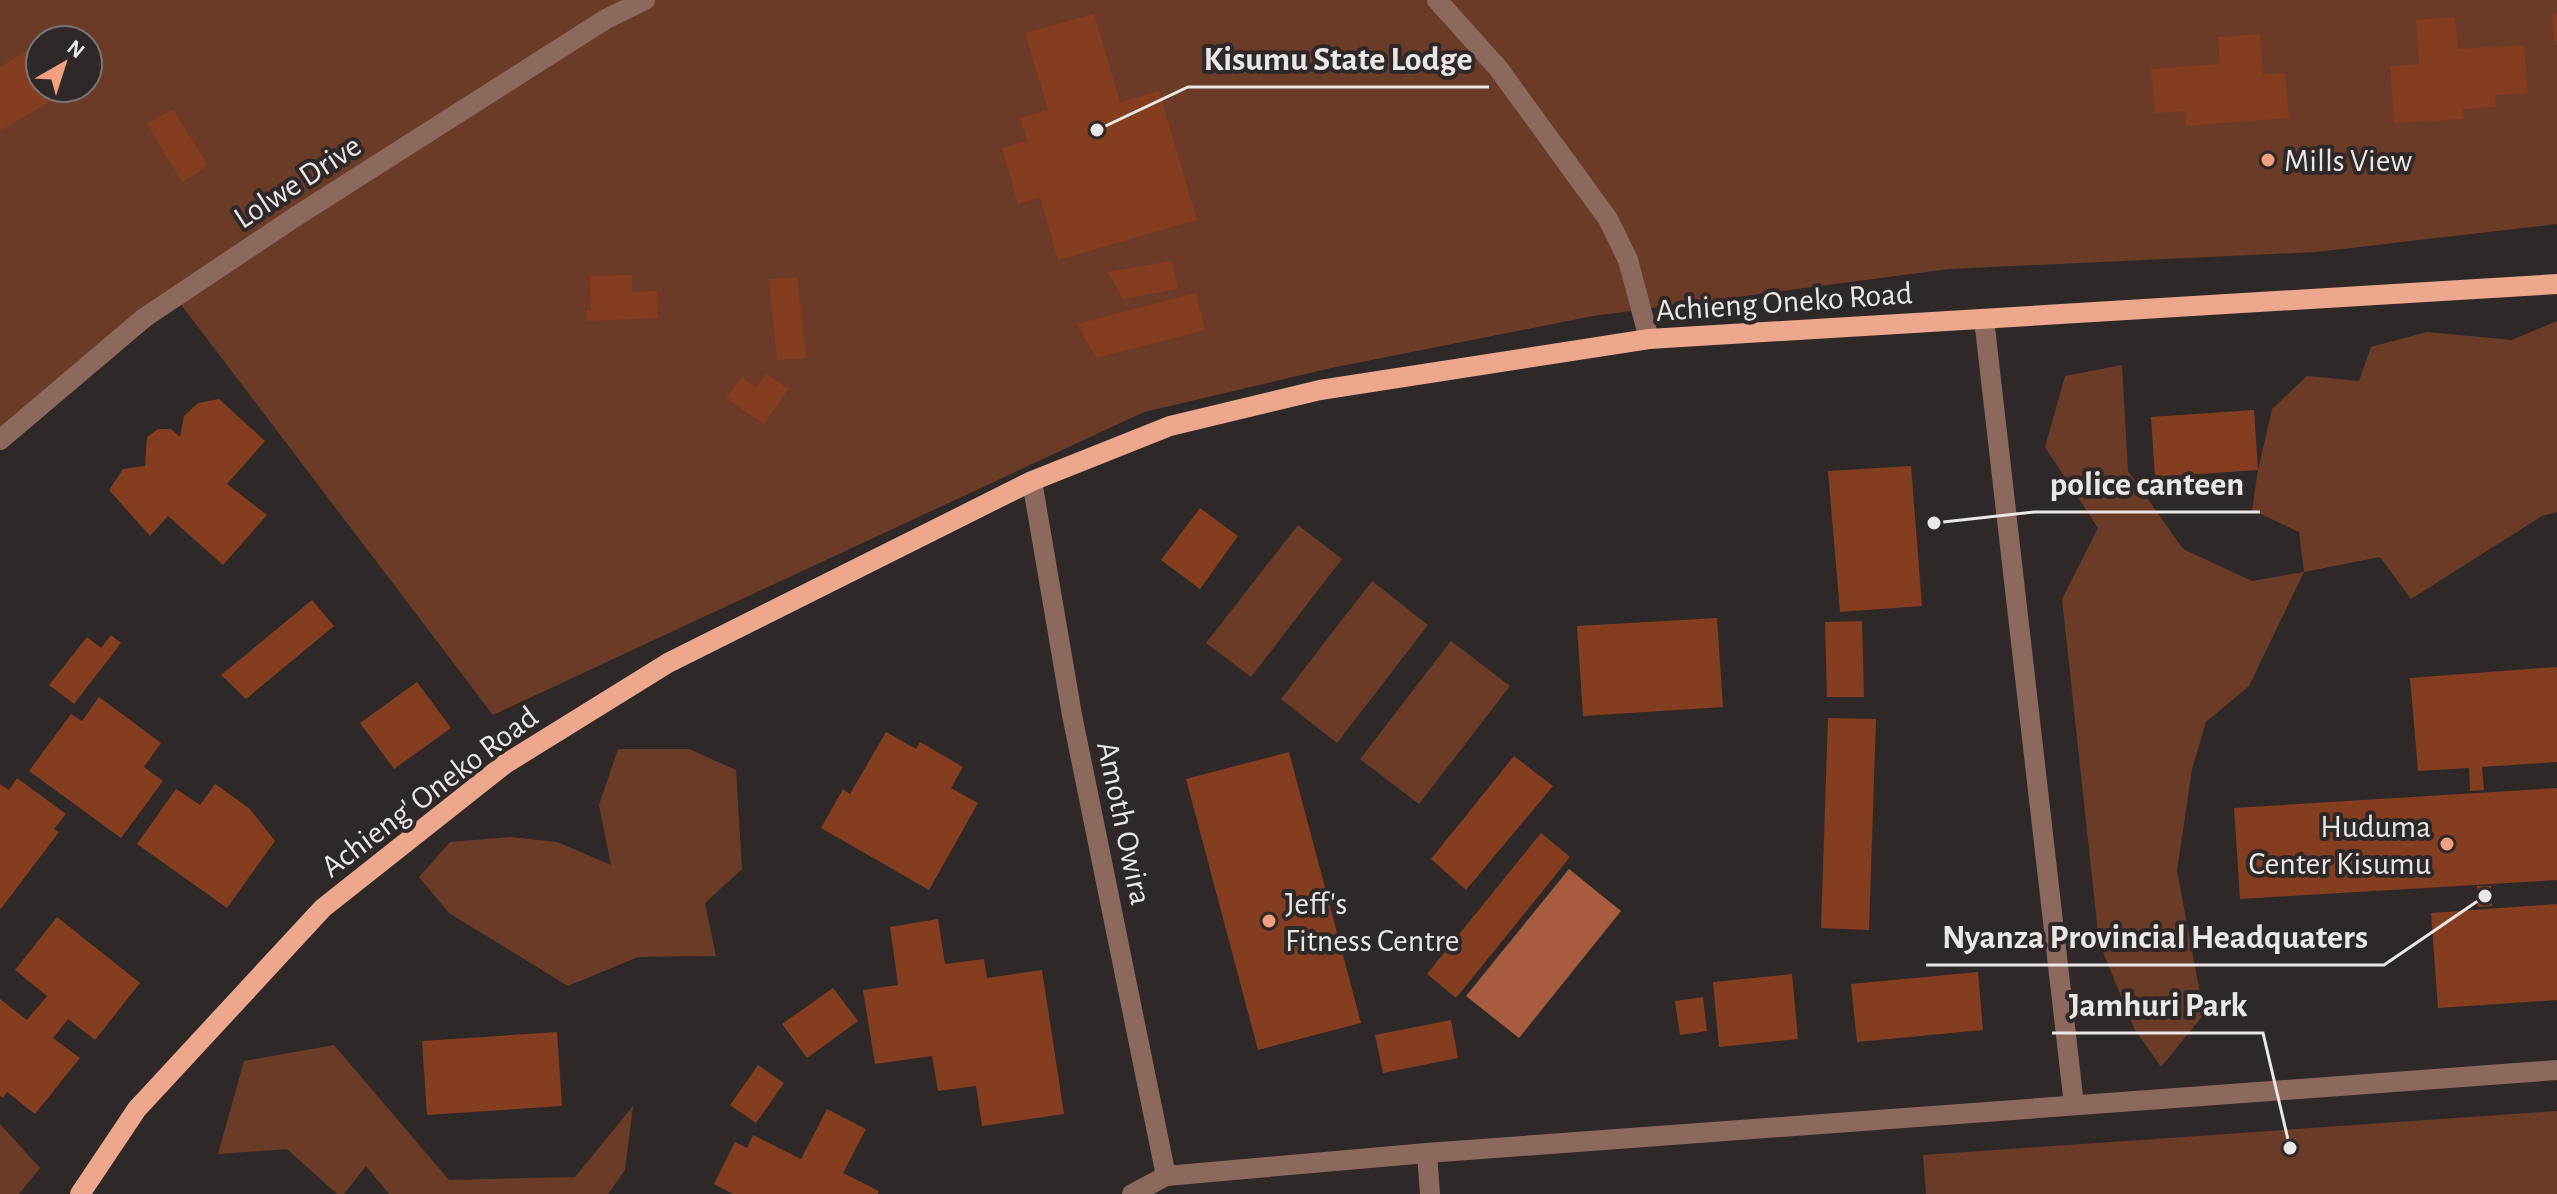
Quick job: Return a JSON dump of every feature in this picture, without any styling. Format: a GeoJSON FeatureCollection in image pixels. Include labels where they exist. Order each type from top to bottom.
{"type":"FeatureCollection","features":[{"type":"Feature","properties":{"kind":"main road","name":"Achieng Oneko Road"},"geometry":{"type":"LineString","coordinates":[[1032,481],[1170,426],[1320,390],[1649,339],[2557,284]]}},
{"type":"Feature","properties":{"kind":"main road","name":"Achieng' Oneko Road"},"geometry":{"type":"LineString","coordinates":[[80,1194],[137,1109],[323,908],[505,764],[668,663],[1032,481]]}},
{"type":"Feature","properties":{"kind":"street","name":"Lolwe Drive"},"geometry":{"type":"LineString","coordinates":[[0,440],[144,318],[567,43],[645,0]]}},
{"type":"Feature","properties":{"kind":"street"},"geometry":{"type":"LineString","coordinates":[[1437,0],[1498,68],[1608,219],[1628,260],[1649,339]]}},
{"type":"Feature","properties":{"kind":"street"},"geometry":{"type":"LineString","coordinates":[[1984,319],[2074,1105]]}},
{"type":"Feature","properties":{"kind":"street","name":"Amoth Owira"},"geometry":{"type":"LineString","coordinates":[[1032,481],[1072,715],[1166,1176]]}},
{"type":"Feature","properties":{"kind":"street"},"geometry":{"type":"LineString","coordinates":[[1132,1194],[1166,1176],[1427,1153],[2557,1070]]}},
{"type":"Feature","properties":{"kind":"street"},"geometry":{"type":"LineString","coordinates":[[1427,1153],[1430,1194]]}},
{"type":"Feature","properties":{"kind":"shaded area"},"geometry":{"type":"Polygon","coordinates":[[[0,0],[2557,0],[2557,224],[2316,252],[1949,269],[1593,316],[1331,368],[1144,412],[493,715],[176,298],[0,444],[0,0]]]}},
{"type":"Feature","properties":{"kind":"shaded area"},"geometry":{"type":"Polygon","coordinates":[[[2557,321],[2557,512],[2542,516],[2411,599],[2380,557],[2304,572],[2299,532],[2252,510],[2272,409],[2307,376],[2359,381],[2371,347],[2427,332],[2512,340],[2557,321]]]}},
{"type":"Feature","properties":{"kind":"shaded area"},"geometry":{"type":"Polygon","coordinates":[[[2122,365],[2128,471],[2183,549],[2252,581],[2304,572],[2249,686],[2206,722],[2192,769],[2177,871],[2204,1014],[2161,1067],[2134,1028],[2099,942],[2062,599],[2098,528],[2045,447],[2065,376],[2122,365]]]}},
{"type":"Feature","properties":{"kind":"shaded area"},"geometry":{"type":"Polygon","coordinates":[[[1298,525],[1342,559],[1251,677],[1206,643],[1298,525]]]}},
{"type":"Feature","properties":{"kind":"shaded area"},"geometry":{"type":"Polygon","coordinates":[[[1372,581],[1428,625],[1337,743],[1281,699],[1372,581]]]}},
{"type":"Feature","properties":{"kind":"shaded area"},"geometry":{"type":"Polygon","coordinates":[[[1451,641],[1510,686],[1419,804],[1360,759],[1451,641]]]}},
{"type":"Feature","properties":{"kind":"shaded area"},"geometry":{"type":"Polygon","coordinates":[[[618,749],[689,749],[736,770],[742,869],[705,903],[716,956],[638,957],[568,986],[449,913],[419,877],[450,842],[511,837],[557,842],[611,865],[599,805],[618,749]]]}},
{"type":"Feature","properties":{"kind":"shaded area"},"geometry":{"type":"Polygon","coordinates":[[[1569,869],[1621,911],[1519,1038],[1466,996],[1569,869]]]}},
{"type":"Feature","properties":{"kind":"shaded area"},"geometry":{"type":"Polygon","coordinates":[[[334,1045],[449,1180],[575,1177],[633,1106],[625,1170],[608,1194],[389,1194],[366,1166],[344,1194],[337,1194],[287,1149],[218,1154],[244,1061],[334,1045]]]}},
{"type":"Feature","properties":{"kind":"shaded area"},"geometry":{"type":"Polygon","coordinates":[[[2557,1111],[2557,1194],[1926,1194],[1923,1155],[2557,1111]]]}},
{"type":"Feature","properties":{"kind":"shaded area"},"geometry":{"type":"Polygon","coordinates":[[[0,1124],[40,1168],[19,1194],[0,1194],[0,1124]]]}},
{"type":"Feature","properties":{"kind":"building"},"geometry":{"type":"Polygon","coordinates":[[[2557,13],[2557,45],[2555,45],[2552,14],[2557,13]]]}},
{"type":"Feature","properties":{"kind":"building"},"geometry":{"type":"Polygon","coordinates":[[[1094,14],[1120,102],[1159,91],[1197,220],[1058,260],[1040,197],[1018,204],[1002,148],[1027,141],[1020,118],[1048,110],[1025,33],[1094,14]]]}},
{"type":"Feature","properties":{"kind":"building"},"geometry":{"type":"Polygon","coordinates":[[[2455,17],[2458,49],[2524,45],[2528,93],[2495,95],[2496,107],[2463,109],[2464,119],[2394,123],[2390,66],[2419,64],[2416,20],[2455,17]]]}},
{"type":"Feature","properties":{"kind":"building"},"geometry":{"type":"Polygon","coordinates":[[[2260,34],[2263,74],[2285,73],[2289,118],[2186,126],[2185,111],[2155,113],[2151,69],[2220,64],[2218,37],[2260,34]]]}},
{"type":"Feature","properties":{"kind":"building"},"geometry":{"type":"Polygon","coordinates":[[[24,53],[24,104],[45,104],[0,131],[0,67],[24,53]]]}},
{"type":"Feature","properties":{"kind":"building"},"geometry":{"type":"Polygon","coordinates":[[[173,109],[208,166],[182,182],[147,124],[173,109]]]}},
{"type":"Feature","properties":{"kind":"building"},"geometry":{"type":"Polygon","coordinates":[[[1172,261],[1178,289],[1123,299],[1108,272],[1172,261]]]}},
{"type":"Feature","properties":{"kind":"building"},"geometry":{"type":"Polygon","coordinates":[[[632,275],[632,292],[657,291],[658,318],[587,321],[586,310],[591,311],[590,276],[632,275]]]}},
{"type":"Feature","properties":{"kind":"building"},"geometry":{"type":"Polygon","coordinates":[[[797,277],[806,358],[777,360],[769,279],[797,277]]]}},
{"type":"Feature","properties":{"kind":"building"},"geometry":{"type":"Polygon","coordinates":[[[1196,293],[1205,330],[1096,358],[1077,324],[1196,293]]]}},
{"type":"Feature","properties":{"kind":"building"},"geometry":{"type":"Polygon","coordinates":[[[766,373],[788,389],[764,424],[726,398],[742,377],[756,388],[766,373]]]}},
{"type":"Feature","properties":{"kind":"building"},"geometry":{"type":"Polygon","coordinates":[[[219,399],[265,441],[227,484],[267,515],[223,565],[168,516],[150,536],[109,490],[123,469],[145,466],[147,437],[158,429],[171,429],[180,437],[184,416],[198,403],[219,399]]]}},
{"type":"Feature","properties":{"kind":"building"},"geometry":{"type":"Polygon","coordinates":[[[2254,410],[2258,470],[2155,477],[2151,417],[2254,410]]]}},
{"type":"Feature","properties":{"kind":"building"},"geometry":{"type":"Polygon","coordinates":[[[1911,466],[1922,606],[1840,612],[1828,471],[1911,466]]]}},
{"type":"Feature","properties":{"kind":"building"},"geometry":{"type":"Polygon","coordinates":[[[1200,508],[1238,536],[1200,589],[1161,560],[1200,508]]]}},
{"type":"Feature","properties":{"kind":"building"},"geometry":{"type":"Polygon","coordinates":[[[312,600],[334,626],[246,699],[221,675],[312,600]]]}},
{"type":"Feature","properties":{"kind":"building"},"geometry":{"type":"Polygon","coordinates":[[[1717,618],[1723,707],[1583,716],[1577,626],[1717,618]]]}},
{"type":"Feature","properties":{"kind":"building"},"geometry":{"type":"Polygon","coordinates":[[[1862,621],[1864,697],[1827,697],[1825,622],[1862,621]]]}},
{"type":"Feature","properties":{"kind":"building"},"geometry":{"type":"Polygon","coordinates":[[[111,635],[121,643],[74,704],[49,685],[87,637],[101,648],[111,635]]]}},
{"type":"Feature","properties":{"kind":"building"},"geometry":{"type":"Polygon","coordinates":[[[2557,667],[2557,762],[2482,767],[2484,790],[2470,791],[2469,768],[2418,771],[2410,678],[2557,667]]]}},
{"type":"Feature","properties":{"kind":"building"},"geometry":{"type":"Polygon","coordinates":[[[417,682],[451,728],[394,769],[360,723],[417,682]]]}},
{"type":"Feature","properties":{"kind":"building"},"geometry":{"type":"Polygon","coordinates":[[[99,697],[161,743],[144,767],[163,781],[121,838],[29,771],[71,714],[82,721],[99,697]]]}},
{"type":"Feature","properties":{"kind":"building"},"geometry":{"type":"Polygon","coordinates":[[[1828,718],[1876,719],[1869,930],[1821,928],[1828,718]]]}},
{"type":"Feature","properties":{"kind":"building"},"geometry":{"type":"Polygon","coordinates":[[[886,732],[916,749],[920,742],[963,767],[951,788],[978,803],[929,890],[821,828],[843,789],[850,794],[886,732]]]}},
{"type":"Feature","properties":{"kind":"building"},"geometry":{"type":"Polygon","coordinates":[[[1289,752],[1361,1023],[1258,1050],[1186,779],[1289,752]]]}},
{"type":"Feature","properties":{"kind":"building"},"geometry":{"type":"Polygon","coordinates":[[[1514,756],[1553,786],[1466,890],[1431,859],[1514,756]]]}},
{"type":"Feature","properties":{"kind":"building"},"geometry":{"type":"Polygon","coordinates":[[[17,778],[66,814],[54,829],[59,832],[0,910],[0,784],[9,790],[17,778]]]}},
{"type":"Feature","properties":{"kind":"building"},"geometry":{"type":"Polygon","coordinates":[[[215,784],[249,808],[275,841],[227,908],[137,844],[176,789],[200,805],[215,784]]]}},
{"type":"Feature","properties":{"kind":"building"},"geometry":{"type":"Polygon","coordinates":[[[2557,788],[2557,880],[2240,899],[2234,808],[2557,788]]]}},
{"type":"Feature","properties":{"kind":"building"},"geometry":{"type":"Polygon","coordinates":[[[1541,833],[1570,857],[1456,998],[1427,974],[1541,833]]]}},
{"type":"Feature","properties":{"kind":"building"},"geometry":{"type":"Polygon","coordinates":[[[2477,886],[2491,886],[2492,906],[2478,907],[2477,886]]]}},
{"type":"Feature","properties":{"kind":"building"},"geometry":{"type":"Polygon","coordinates":[[[2557,904],[2557,1000],[2438,1008],[2431,913],[2557,904]]]}},
{"type":"Feature","properties":{"kind":"building"},"geometry":{"type":"Polygon","coordinates":[[[57,917],[140,983],[95,1040],[68,1019],[53,1038],[80,1058],[35,1114],[7,1092],[3,1098],[0,1096],[0,999],[27,1020],[47,996],[15,970],[57,917]]]}},
{"type":"Feature","properties":{"kind":"building"},"geometry":{"type":"Polygon","coordinates":[[[938,919],[945,964],[984,959],[987,978],[1042,970],[1064,1114],[982,1126],[976,1086],[938,1091],[932,1056],[875,1064],[863,990],[898,985],[890,927],[938,919]]]}},
{"type":"Feature","properties":{"kind":"building"},"geometry":{"type":"Polygon","coordinates":[[[1978,972],[1983,1030],[1857,1042],[1851,984],[1978,972]]]}},
{"type":"Feature","properties":{"kind":"building"},"geometry":{"type":"Polygon","coordinates":[[[1792,974],[1798,1039],[1719,1047],[1713,982],[1792,974]]]}},
{"type":"Feature","properties":{"kind":"building"},"geometry":{"type":"Polygon","coordinates":[[[833,988],[858,1021],[807,1058],[782,1024],[833,988]]]}},
{"type":"Feature","properties":{"kind":"building"},"geometry":{"type":"Polygon","coordinates":[[[1703,997],[1707,1031],[1680,1035],[1675,1001],[1703,997]]]}},
{"type":"Feature","properties":{"kind":"building"},"geometry":{"type":"Polygon","coordinates":[[[1451,1020],[1458,1058],[1383,1073],[1375,1035],[1451,1020]]]}},
{"type":"Feature","properties":{"kind":"building"},"geometry":{"type":"Polygon","coordinates":[[[557,1032],[562,1106],[427,1115],[422,1041],[557,1032]]]}},
{"type":"Feature","properties":{"kind":"building"},"geometry":{"type":"Polygon","coordinates":[[[758,1065],[784,1083],[756,1123],[730,1105],[758,1065]]]}},
{"type":"Feature","properties":{"kind":"building"},"geometry":{"type":"Polygon","coordinates":[[[827,1109],[866,1129],[843,1173],[879,1191],[878,1194],[733,1194],[714,1184],[735,1142],[747,1148],[753,1135],[801,1159],[827,1109]]]}},
{"type":"Feature","properties":{"kind":"place","name":"Kisumu State Lodge"},"geometry":{"type":"Point","coordinates":[1097,130]}},
{"type":"Feature","properties":{"kind":"place","name":"Mills View"},"geometry":{"type":"Point","coordinates":[2268,160]}},
{"type":"Feature","properties":{"kind":"place","name":"police canteen"},"geometry":{"type":"Point","coordinates":[1934,523]}},
{"type":"Feature","properties":{"kind":"place","name":"Huduma Center Kisumu"},"geometry":{"type":"Point","coordinates":[2447,844]}},
{"type":"Feature","properties":{"kind":"place","name":"Nyanza Provincial Headquaters"},"geometry":{"type":"Point","coordinates":[2485,896]}},
{"type":"Feature","properties":{"kind":"place","name":"Jeff's Fitness Centre"},"geometry":{"type":"Point","coordinates":[1269,921]}},
{"type":"Feature","properties":{"kind":"place","name":"Jamhuri Park"},"geometry":{"type":"Point","coordinates":[2290,1148]}}]}
